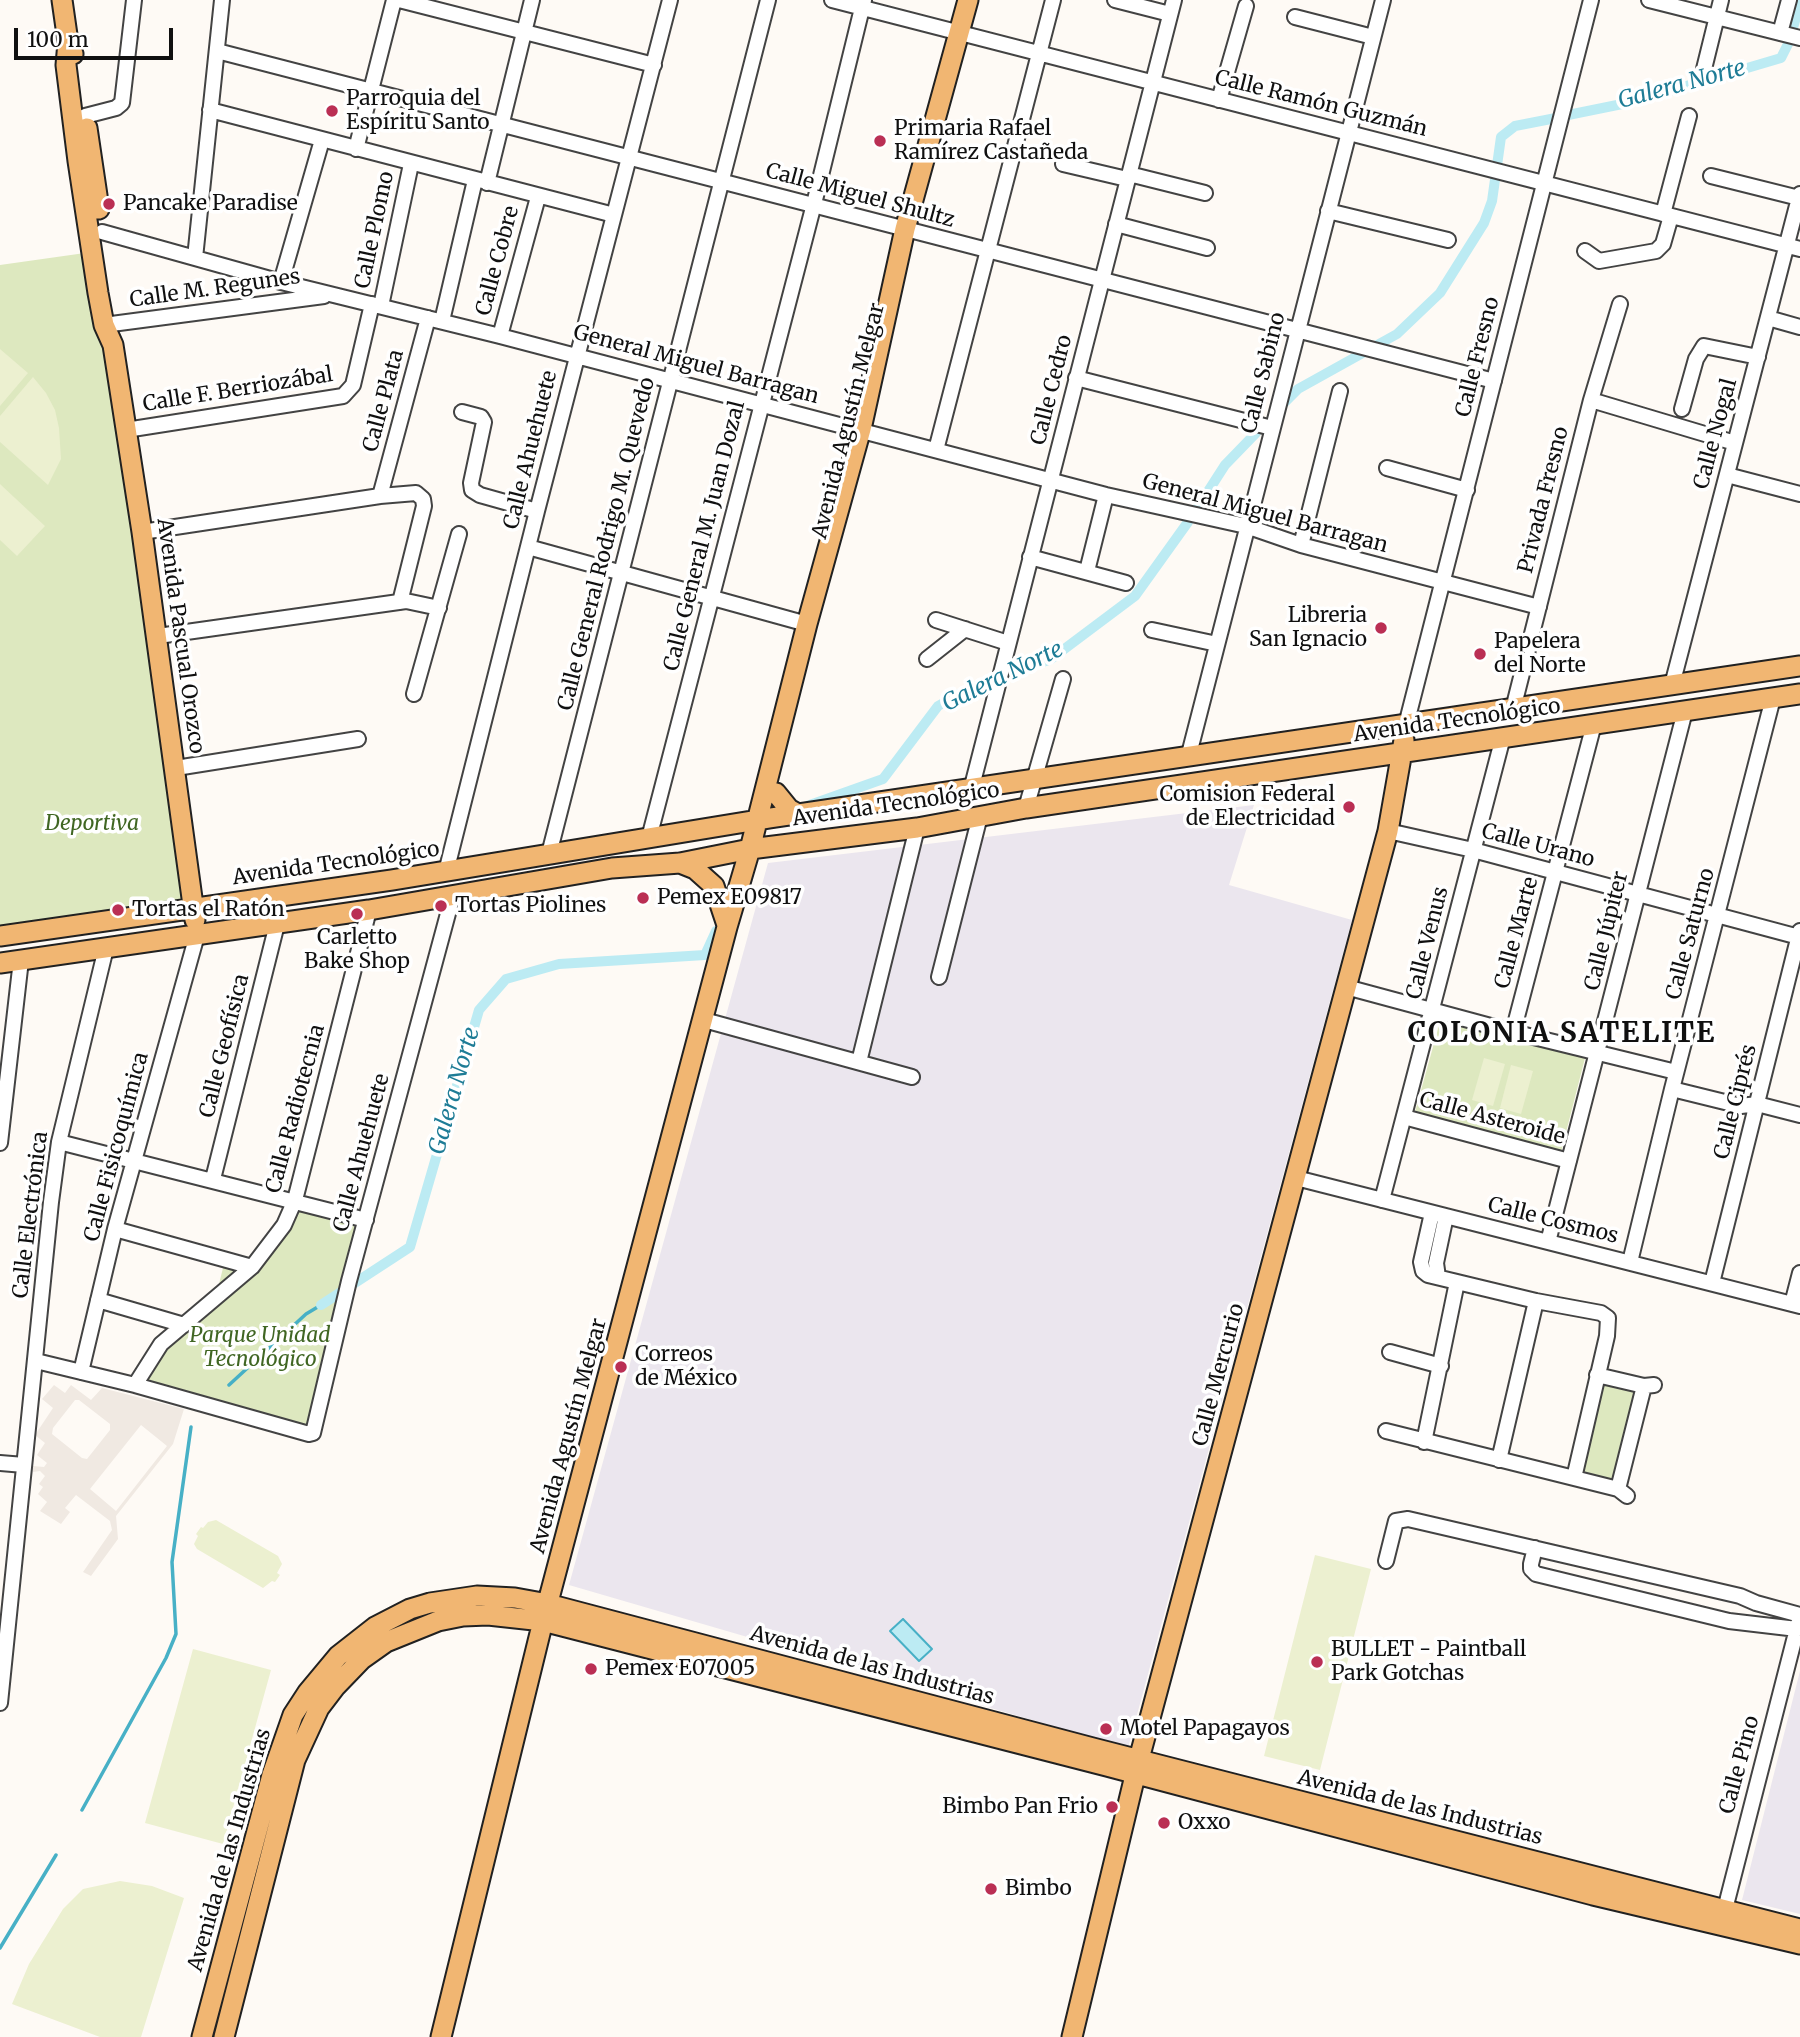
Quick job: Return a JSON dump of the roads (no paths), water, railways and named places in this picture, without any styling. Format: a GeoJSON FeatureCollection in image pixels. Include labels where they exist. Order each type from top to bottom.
{"type":"FeatureCollection","features":[{"type":"Feature","properties":{"kind":"main road","name":"Avenida Pascual Orozco"},"geometry":{"type":"LineString","coordinates":[[62,0],[68,42],[66,65],[73,120],[110,324],[158,636],[197,935]]}},
{"type":"Feature","properties":{"kind":"main road","name":"Avenida Agustín Melgar"},"geometry":{"type":"LineString","coordinates":[[966,33],[968,0]]}},
{"type":"Feature","properties":{"kind":"main road","name":"Avenida Agustín Melgar"},"geometry":{"type":"LineString","coordinates":[[441,2037],[546,1612],[727,927],[750,849],[776,793],[867,431],[911,231],[966,33],[982,0]]}},
{"type":"Feature","properties":{"kind":"main road","name":"Avenida Pascual Orozco"},"geometry":{"type":"LineString","coordinates":[[68,42],[77,64],[85,116],[102,232],[110,324]]}},
{"type":"Feature","properties":{"kind":"main road","name":"Avenida Agustín Melgar"},"geometry":{"type":"LineString","coordinates":[[764,819],[807,624],[867,431]]}},
{"type":"Feature","properties":{"kind":"main road","name":"Avenida Tecnológico"},"geometry":{"type":"LineString","coordinates":[[0,936],[446,872],[764,819],[1800,666]]}},
{"type":"Feature","properties":{"kind":"main road","name":"Avenida Tecnológico"},"geometry":{"type":"LineString","coordinates":[[0,962],[277,924],[612,869],[680,863],[750,849],[917,828],[1026,808],[1800,694]]}},
{"type":"Feature","properties":{"kind":"main road","name":"Calle Mercurio"},"geometry":{"type":"LineString","coordinates":[[1072,2037],[1138,1767],[1388,831],[1406,725]]}},
{"type":"Feature","properties":{"kind":"main road"},"geometry":{"type":"LineString","coordinates":[[776,793],[789,809],[798,814]]}},
{"type":"Feature","properties":{"kind":"main road"},"geometry":{"type":"LineString","coordinates":[[680,863],[695,869],[714,886],[727,927]]}},
{"type":"Feature","properties":{"kind":"main road","name":"Avenida de las Industrias"},"geometry":{"type":"LineString","coordinates":[[202,2037],[282,1743],[293,1715],[322,1674],[356,1640],[410,1609],[477,1597],[515,1598],[546,1612],[1723,1917],[1800,1944]]}},
{"type":"Feature","properties":{"kind":"main road","name":"Avenida de las Industrias"},"geometry":{"type":"LineString","coordinates":[[224,2037],[295,1760],[306,1733],[334,1686],[362,1659],[386,1642],[438,1621],[463,1616],[546,1612]]}},
{"type":"Feature","properties":{"kind":"main road","name":"Avenida de las Industrias"},"geometry":{"type":"LineString","coordinates":[[1723,1917],[1800,1929]]}},
{"type":"Feature","properties":{"kind":"street"},"geometry":{"type":"LineString","coordinates":[[85,116],[116,108],[122,103],[134,0]]}},
{"type":"Feature","properties":{"kind":"street"},"geometry":{"type":"LineString","coordinates":[[195,258],[222,0]]}},
{"type":"Feature","properties":{"kind":"street"},"geometry":{"type":"LineString","coordinates":[[356,149],[396,0],[443,5],[524,32],[653,65]]}},
{"type":"Feature","properties":{"kind":"street","name":"Calle Plata"},"geometry":{"type":"LineString","coordinates":[[380,496],[435,319],[501,124],[532,0]]}},
{"type":"Feature","properties":{"kind":"street","name":"Calle Ahuehuete"},"geometry":{"type":"LineString","coordinates":[[446,872],[670,0]]}},
{"type":"Feature","properties":{"kind":"street","name":"Calle General Rodrigo M. Quevedo"},"geometry":{"type":"LineString","coordinates":[[549,854],[768,0]]}},
{"type":"Feature","properties":{"kind":"street","name":"Calle Ramón Guzmán"},"geometry":{"type":"LineString","coordinates":[[832,0],[863,4],[1152,83],[1793,247]]}},
{"type":"Feature","properties":{"kind":"street"},"geometry":{"type":"LineString","coordinates":[[936,450],[1053,0]]}},
{"type":"Feature","properties":{"kind":"street"},"geometry":{"type":"LineString","coordinates":[[1115,0],[1172,7]]}},
{"type":"Feature","properties":{"kind":"street","name":"Calle Sabino"},"geometry":{"type":"LineString","coordinates":[[1188,758],[1382,0]]}},
{"type":"Feature","properties":{"kind":"street","name":"Calle Fresno"},"geometry":{"type":"LineString","coordinates":[[1406,725],[1591,0]]}},
{"type":"Feature","properties":{"kind":"street"},"geometry":{"type":"LineString","coordinates":[[1649,0],[1800,38]]}},
{"type":"Feature","properties":{"kind":"street"},"geometry":{"type":"LineString","coordinates":[[1703,73],[1721,0]]}},
{"type":"Feature","properties":{"kind":"street"},"geometry":{"type":"LineString","coordinates":[[1780,33],[1789,0]]}},
{"type":"Feature","properties":{"kind":"street","name":"Calle General M. Juan Dozal"},"geometry":{"type":"LineString","coordinates":[[649,838],[814,204],[863,4]]}},
{"type":"Feature","properties":{"kind":"street"},"geometry":{"type":"LineString","coordinates":[[1219,100],[1245,6]]}},
{"type":"Feature","properties":{"kind":"street","name":"Calle Cedro"},"geometry":{"type":"LineString","coordinates":[[971,790],[1172,7]]}},
{"type":"Feature","properties":{"kind":"street"},"geometry":{"type":"LineString","coordinates":[[1296,16],[1373,37]]}},
{"type":"Feature","properties":{"kind":"street","name":"Calle Miguel Shultz"},"geometry":{"type":"LineString","coordinates":[[217,51],[1493,381]]}},
{"type":"Feature","properties":{"kind":"street"},"geometry":{"type":"LineString","coordinates":[[210,110],[614,215]]}},
{"type":"Feature","properties":{"kind":"street"},"geometry":{"type":"LineString","coordinates":[[1584,251],[1599,261],[1656,251],[1663,244],[1689,116]]}},
{"type":"Feature","properties":{"kind":"street"},"geometry":{"type":"LineString","coordinates":[[282,282],[321,140]]}},
{"type":"Feature","properties":{"kind":"street"},"geometry":{"type":"LineString","coordinates":[[1063,163],[1205,193]]}},
{"type":"Feature","properties":{"kind":"street","name":"Calle Plomo"},"geometry":{"type":"LineString","coordinates":[[376,305],[411,164]]}},
{"type":"Feature","properties":{"kind":"street"},"geometry":{"type":"LineString","coordinates":[[1711,176],[1800,196]]}},
{"type":"Feature","properties":{"kind":"street","name":"Calle Nogal"},"geometry":{"type":"LineString","coordinates":[[1672,685],[1768,318],[1793,247],[1800,196]]}},
{"type":"Feature","properties":{"kind":"street","name":"Calle Cobre"},"geometry":{"type":"LineString","coordinates":[[500,336],[538,197]]}},
{"type":"Feature","properties":{"kind":"street"},"geometry":{"type":"LineString","coordinates":[[1328,211],[1448,240]]}},
{"type":"Feature","properties":{"kind":"street"},"geometry":{"type":"LineString","coordinates":[[1116,224],[1207,248]]}},
{"type":"Feature","properties":{"kind":"street","name":"General Miguel Barragan"},"geometry":{"type":"LineString","coordinates":[[102,232],[282,282],[435,319],[1106,495],[1246,526],[1301,545],[1539,607]]}},
{"type":"Feature","properties":{"kind":"street","name":"Calle M. Regunes"},"geometry":{"type":"LineString","coordinates":[[110,324],[332,295]]}},
{"type":"Feature","properties":{"kind":"street","name":"Privada Fresno"},"geometry":{"type":"LineString","coordinates":[[1513,709],[1591,400],[1620,304]]}},
{"type":"Feature","properties":{"kind":"street","name":"Calle F. Berriozábal"},"geometry":{"type":"LineString","coordinates":[[126,430],[343,396],[353,385],[376,305]]}},
{"type":"Feature","properties":{"kind":"street"},"geometry":{"type":"LineString","coordinates":[[1768,318],[1800,327]]}},
{"type":"Feature","properties":{"kind":"street"},"geometry":{"type":"LineString","coordinates":[[1682,409],[1696,359],[1704,346],[1758,357]]}},
{"type":"Feature","properties":{"kind":"street"},"geometry":{"type":"LineString","coordinates":[[1076,378],[1272,428]]}},
{"type":"Feature","properties":{"kind":"street"},"geometry":{"type":"LineString","coordinates":[[1301,545],[1340,391]]}},
{"type":"Feature","properties":{"kind":"street"},"geometry":{"type":"LineString","coordinates":[[1591,400],[1735,443]]}},
{"type":"Feature","properties":{"kind":"street"},"geometry":{"type":"LineString","coordinates":[[462,412],[481,417],[485,422],[471,483],[472,490],[480,495],[537,510]]}},
{"type":"Feature","properties":{"kind":"street"},"geometry":{"type":"LineString","coordinates":[[1387,468],[1467,489]]}},
{"type":"Feature","properties":{"kind":"street"},"geometry":{"type":"LineString","coordinates":[[1727,475],[1800,494]]}},
{"type":"Feature","properties":{"kind":"street"},"geometry":{"type":"LineString","coordinates":[[142,532],[412,492],[421,497],[424,506],[400,602]]}},
{"type":"Feature","properties":{"kind":"street"},"geometry":{"type":"LineString","coordinates":[[1087,571],[1106,495]]}},
{"type":"Feature","properties":{"kind":"street"},"geometry":{"type":"LineString","coordinates":[[414,694],[459,534]]}},
{"type":"Feature","properties":{"kind":"street"},"geometry":{"type":"LineString","coordinates":[[528,547],[807,624]]}},
{"type":"Feature","properties":{"kind":"street"},"geometry":{"type":"LineString","coordinates":[[1030,558],[1126,583]]}},
{"type":"Feature","properties":{"kind":"street"},"geometry":{"type":"LineString","coordinates":[[158,636],[406,601],[439,608]]}},
{"type":"Feature","properties":{"kind":"street"},"geometry":{"type":"LineString","coordinates":[[936,620],[1008,643]]}},
{"type":"Feature","properties":{"kind":"street"},"geometry":{"type":"LineString","coordinates":[[927,659],[965,629]]}},
{"type":"Feature","properties":{"kind":"street"},"geometry":{"type":"LineString","coordinates":[[1152,630],[1217,644]]}},
{"type":"Feature","properties":{"kind":"street"},"geometry":{"type":"LineString","coordinates":[[1026,808],[1063,679]]}},
{"type":"Feature","properties":{"kind":"street","name":"Calle Saturno"},"geometry":{"type":"LineString","coordinates":[[1630,1262],[1676,1072],[1773,698]]}},
{"type":"Feature","properties":{"kind":"street","name":"Calle Júpiter"},"geometry":{"type":"LineString","coordinates":[[1548,1242],[1685,711]]}},
{"type":"Feature","properties":{"kind":"street","name":"Calle Marte"},"geometry":{"type":"LineString","coordinates":[[1513,1032],[1594,724]]}},
{"type":"Feature","properties":{"kind":"street","name":"Calle Venus"},"geometry":{"type":"LineString","coordinates":[[1382,1200],[1503,737]]}},
{"type":"Feature","properties":{"kind":"street"},"geometry":{"type":"LineString","coordinates":[[176,768],[358,739]]}},
{"type":"Feature","properties":{"kind":"street"},"geometry":{"type":"LineString","coordinates":[[939,977],[980,816]]}},
{"type":"Feature","properties":{"kind":"street"},"geometry":{"type":"LineString","coordinates":[[859,1062],[917,828]]}},
{"type":"Feature","properties":{"kind":"street","name":"Calle Urano"},"geometry":{"type":"LineString","coordinates":[[1388,831],[1474,850],[1637,895],[1799,934]]}},
{"type":"Feature","properties":{"kind":"street","name":"Calle Ahuehuete"},"geometry":{"type":"LineString","coordinates":[[135,1385],[310,1435],[314,1431],[340,1315],[453,895]]}},
{"type":"Feature","properties":{"kind":"street","name":"Calle Radiotecnia"},"geometry":{"type":"LineString","coordinates":[[135,1385],[156,1350],[252,1267],[278,1233],[295,1200],[369,910]]}},
{"type":"Feature","properties":{"kind":"street","name":"Calle Geofísica"},"geometry":{"type":"LineString","coordinates":[[213,1179],[277,924]]}},
{"type":"Feature","properties":{"kind":"street","name":"Calle Ciprés"},"geometry":{"type":"LineString","coordinates":[[1712,1283],[1799,934]]}},
{"type":"Feature","properties":{"kind":"street","name":"Calle Fisicoquímica"},"geometry":{"type":"LineString","coordinates":[[81,1372],[116,1229],[197,935]]}},
{"type":"Feature","properties":{"kind":"street","name":"Calle Electrónica"},"geometry":{"type":"LineString","coordinates":[[0,1702],[59,1142],[106,948]]}},
{"type":"Feature","properties":{"kind":"street"},"geometry":{"type":"LineString","coordinates":[[0,1143],[6,1031],[21,960]]}},
{"type":"Feature","properties":{"kind":"street"},"geometry":{"type":"LineString","coordinates":[[1346,987],[1676,1072]]}},
{"type":"Feature","properties":{"kind":"street"},"geometry":{"type":"LineString","coordinates":[[704,1020],[912,1077]]}},
{"type":"Feature","properties":{"kind":"street"},"geometry":{"type":"LineString","coordinates":[[1672,1090],[1741,1107],[1757,1104],[1800,1115]]}},
{"type":"Feature","properties":{"kind":"street","name":"Calle Asteroide"},"geometry":{"type":"LineString","coordinates":[[1404,1117],[1569,1161]]}},
{"type":"Feature","properties":{"kind":"street"},"geometry":{"type":"LineString","coordinates":[[59,1142],[135,1159],[366,1220]]}},
{"type":"Feature","properties":{"kind":"street","name":"Calle Cosmos"},"geometry":{"type":"LineString","coordinates":[[1296,1178],[1796,1305]]}},
{"type":"Feature","properties":{"kind":"street"},"geometry":{"type":"LineString","coordinates":[[1439,1215],[1422,1256],[1422,1267],[1426,1274],[1536,1301],[1601,1313],[1609,1320],[1574,1478]]}},
{"type":"Feature","properties":{"kind":"street"},"geometry":{"type":"LineString","coordinates":[[116,1229],[252,1267]]}},
{"type":"Feature","properties":{"kind":"street"},"geometry":{"type":"LineString","coordinates":[[1796,1305],[1800,1273]]}},
{"type":"Feature","properties":{"kind":"street"},"geometry":{"type":"LineString","coordinates":[[1424,1442],[1457,1282]]}},
{"type":"Feature","properties":{"kind":"street"},"geometry":{"type":"LineString","coordinates":[[98,1300],[184,1325]]}},
{"type":"Feature","properties":{"kind":"street"},"geometry":{"type":"LineString","coordinates":[[1499,1460],[1536,1301]]}},
{"type":"Feature","properties":{"kind":"street"},"geometry":{"type":"LineString","coordinates":[[1390,1352],[1441,1366]]}},
{"type":"Feature","properties":{"kind":"street"},"geometry":{"type":"LineString","coordinates":[[36,1361],[135,1385]]}},
{"type":"Feature","properties":{"kind":"street"},"geometry":{"type":"LineString","coordinates":[[1386,1431],[1622,1492],[1649,1386],[1597,1375]]}},
{"type":"Feature","properties":{"kind":"street"},"geometry":{"type":"LineString","coordinates":[[0,1463],[24,1465]]}},
{"type":"Feature","properties":{"kind":"street"},"geometry":{"type":"LineString","coordinates":[[1386,1561],[1396,1521],[1401,1519],[1740,1596],[1799,1620]]}},
{"type":"Feature","properties":{"kind":"street"},"geometry":{"type":"LineString","coordinates":[[1535,1548],[1531,1569],[1536,1574],[1729,1621],[1799,1620]]}},
{"type":"Feature","properties":{"kind":"street"},"geometry":{"type":"LineString","coordinates":[[1635,1597],[1640,1572]]}},
{"type":"Feature","properties":{"kind":"street"},"geometry":{"type":"LineString","coordinates":[[1752,1622],[1756,1603]]}},
{"type":"Feature","properties":{"kind":"street","name":"Calle Pino"},"geometry":{"type":"LineString","coordinates":[[1723,1917],[1799,1620]]}},
{"type":"Feature","properties":{"kind":"water"},"geometry":{"type":"Polygon","coordinates":[[[903,1619],[932,1649],[919,1661],[890,1631],[903,1619]]]}},
{"type":"Feature","properties":{"kind":"waterway","name":"Galera Norte"},"geometry":{"type":"LineString","coordinates":[[1793,28],[1800,3]]}},
{"type":"Feature","properties":{"kind":"waterway","name":"Galera Norte"},"geometry":{"type":"LineString","coordinates":[[1568,115],[1632,102],[1781,58],[1788,44]]}},
{"type":"Feature","properties":{"kind":"waterway","name":"Galera Norte"},"geometry":{"type":"LineString","coordinates":[[1283,404],[1298,389],[1397,334],[1440,293],[1484,223],[1492,201],[1501,137],[1515,126],[1556,118]]}},
{"type":"Feature","properties":{"kind":"waterway","name":"Galera Norte"},"geometry":{"type":"LineString","coordinates":[[1198,507],[1225,465],[1256,433]]}},
{"type":"Feature","properties":{"kind":"waterway","name":"Galera Norte"},"geometry":{"type":"LineString","coordinates":[[807,806],[883,779],[938,706],[968,689],[1051,659],[1135,596],[1188,522]]}},
{"type":"Feature","properties":{"kind":"waterway","name":"Galera Norte"},"geometry":{"type":"LineString","coordinates":[[321,1305],[410,1247],[479,1010],[506,979],[559,964],[705,955],[716,931]]}},
{"type":"Feature","properties":{"kind":"waterway"},"geometry":{"type":"LineString","coordinates":[[229,1385],[306,1314],[321,1305]]}},
{"type":"Feature","properties":{"kind":"waterway"},"geometry":{"type":"LineString","coordinates":[[82,1810],[166,1658],[176,1634],[172,1562],[191,1427]]}},
{"type":"Feature","properties":{"kind":"waterway"},"geometry":{"type":"LineString","coordinates":[[0,1948],[56,1855]]}},
{"type":"Feature","properties":{"kind":"place","name":"Parroquia del Espíritu Santo"},"geometry":{"type":"Point","coordinates":[332,111]}},
{"type":"Feature","properties":{"kind":"place","name":"Primaria Rafael Ramírez Castañeda"},"geometry":{"type":"Point","coordinates":[880,141]}},
{"type":"Feature","properties":{"kind":"place","name":"Pancake Paradise"},"geometry":{"type":"Point","coordinates":[109,204]}},
{"type":"Feature","properties":{"kind":"place","name":"Libreria San Ignacio"},"geometry":{"type":"Point","coordinates":[1381,628]}},
{"type":"Feature","properties":{"kind":"place","name":"Papelera del Norte"},"geometry":{"type":"Point","coordinates":[1480,654]}},
{"type":"Feature","properties":{"kind":"place","name":"Comision Federal de Electricidad"},"geometry":{"type":"Point","coordinates":[1349,807]}},
{"type":"Feature","properties":{"kind":"place","name":"Pemex E09817"},"geometry":{"type":"Point","coordinates":[643,898]}},
{"type":"Feature","properties":{"kind":"place","name":"Tortas Piolines"},"geometry":{"type":"Point","coordinates":[441,906]}},
{"type":"Feature","properties":{"kind":"place","name":"Tortas el Ratón"},"geometry":{"type":"Point","coordinates":[118,910]}},
{"type":"Feature","properties":{"kind":"place","name":"Carletto Bake Shop"},"geometry":{"type":"Point","coordinates":[357,914]}},
{"type":"Feature","properties":{"kind":"place","name":"Correos de México"},"geometry":{"type":"Point","coordinates":[621,1367]}},
{"type":"Feature","properties":{"kind":"place","name":"BULLET - Paintball Park Gotchas"},"geometry":{"type":"Point","coordinates":[1317,1662]}},
{"type":"Feature","properties":{"kind":"place","name":"Pemex E07005"},"geometry":{"type":"Point","coordinates":[591,1669]}},
{"type":"Feature","properties":{"kind":"place","name":"Motel Papagayos"},"geometry":{"type":"Point","coordinates":[1106,1729]}},
{"type":"Feature","properties":{"kind":"place","name":"Bimbo Pan Frio"},"geometry":{"type":"Point","coordinates":[1112,1807]}},
{"type":"Feature","properties":{"kind":"place","name":"Oxxo"},"geometry":{"type":"Point","coordinates":[1164,1823]}},
{"type":"Feature","properties":{"kind":"place","name":"Bimbo"},"geometry":{"type":"Point","coordinates":[991,1889]}},
{"type":"Feature","properties":{"kind":"district","name":"COLONIA SATELITE"},"geometry":{"type":"Point","coordinates":[1562,1034]}},
{"type":"Feature","properties":{"kind":"park label","name":"Deportiva"},"geometry":{"type":"Point","coordinates":[92,824]}},
{"type":"Feature","properties":{"kind":"park label","name":"Parque Unidad Tecnológico"},"geometry":{"type":"Point","coordinates":[260,1348]}}]}
